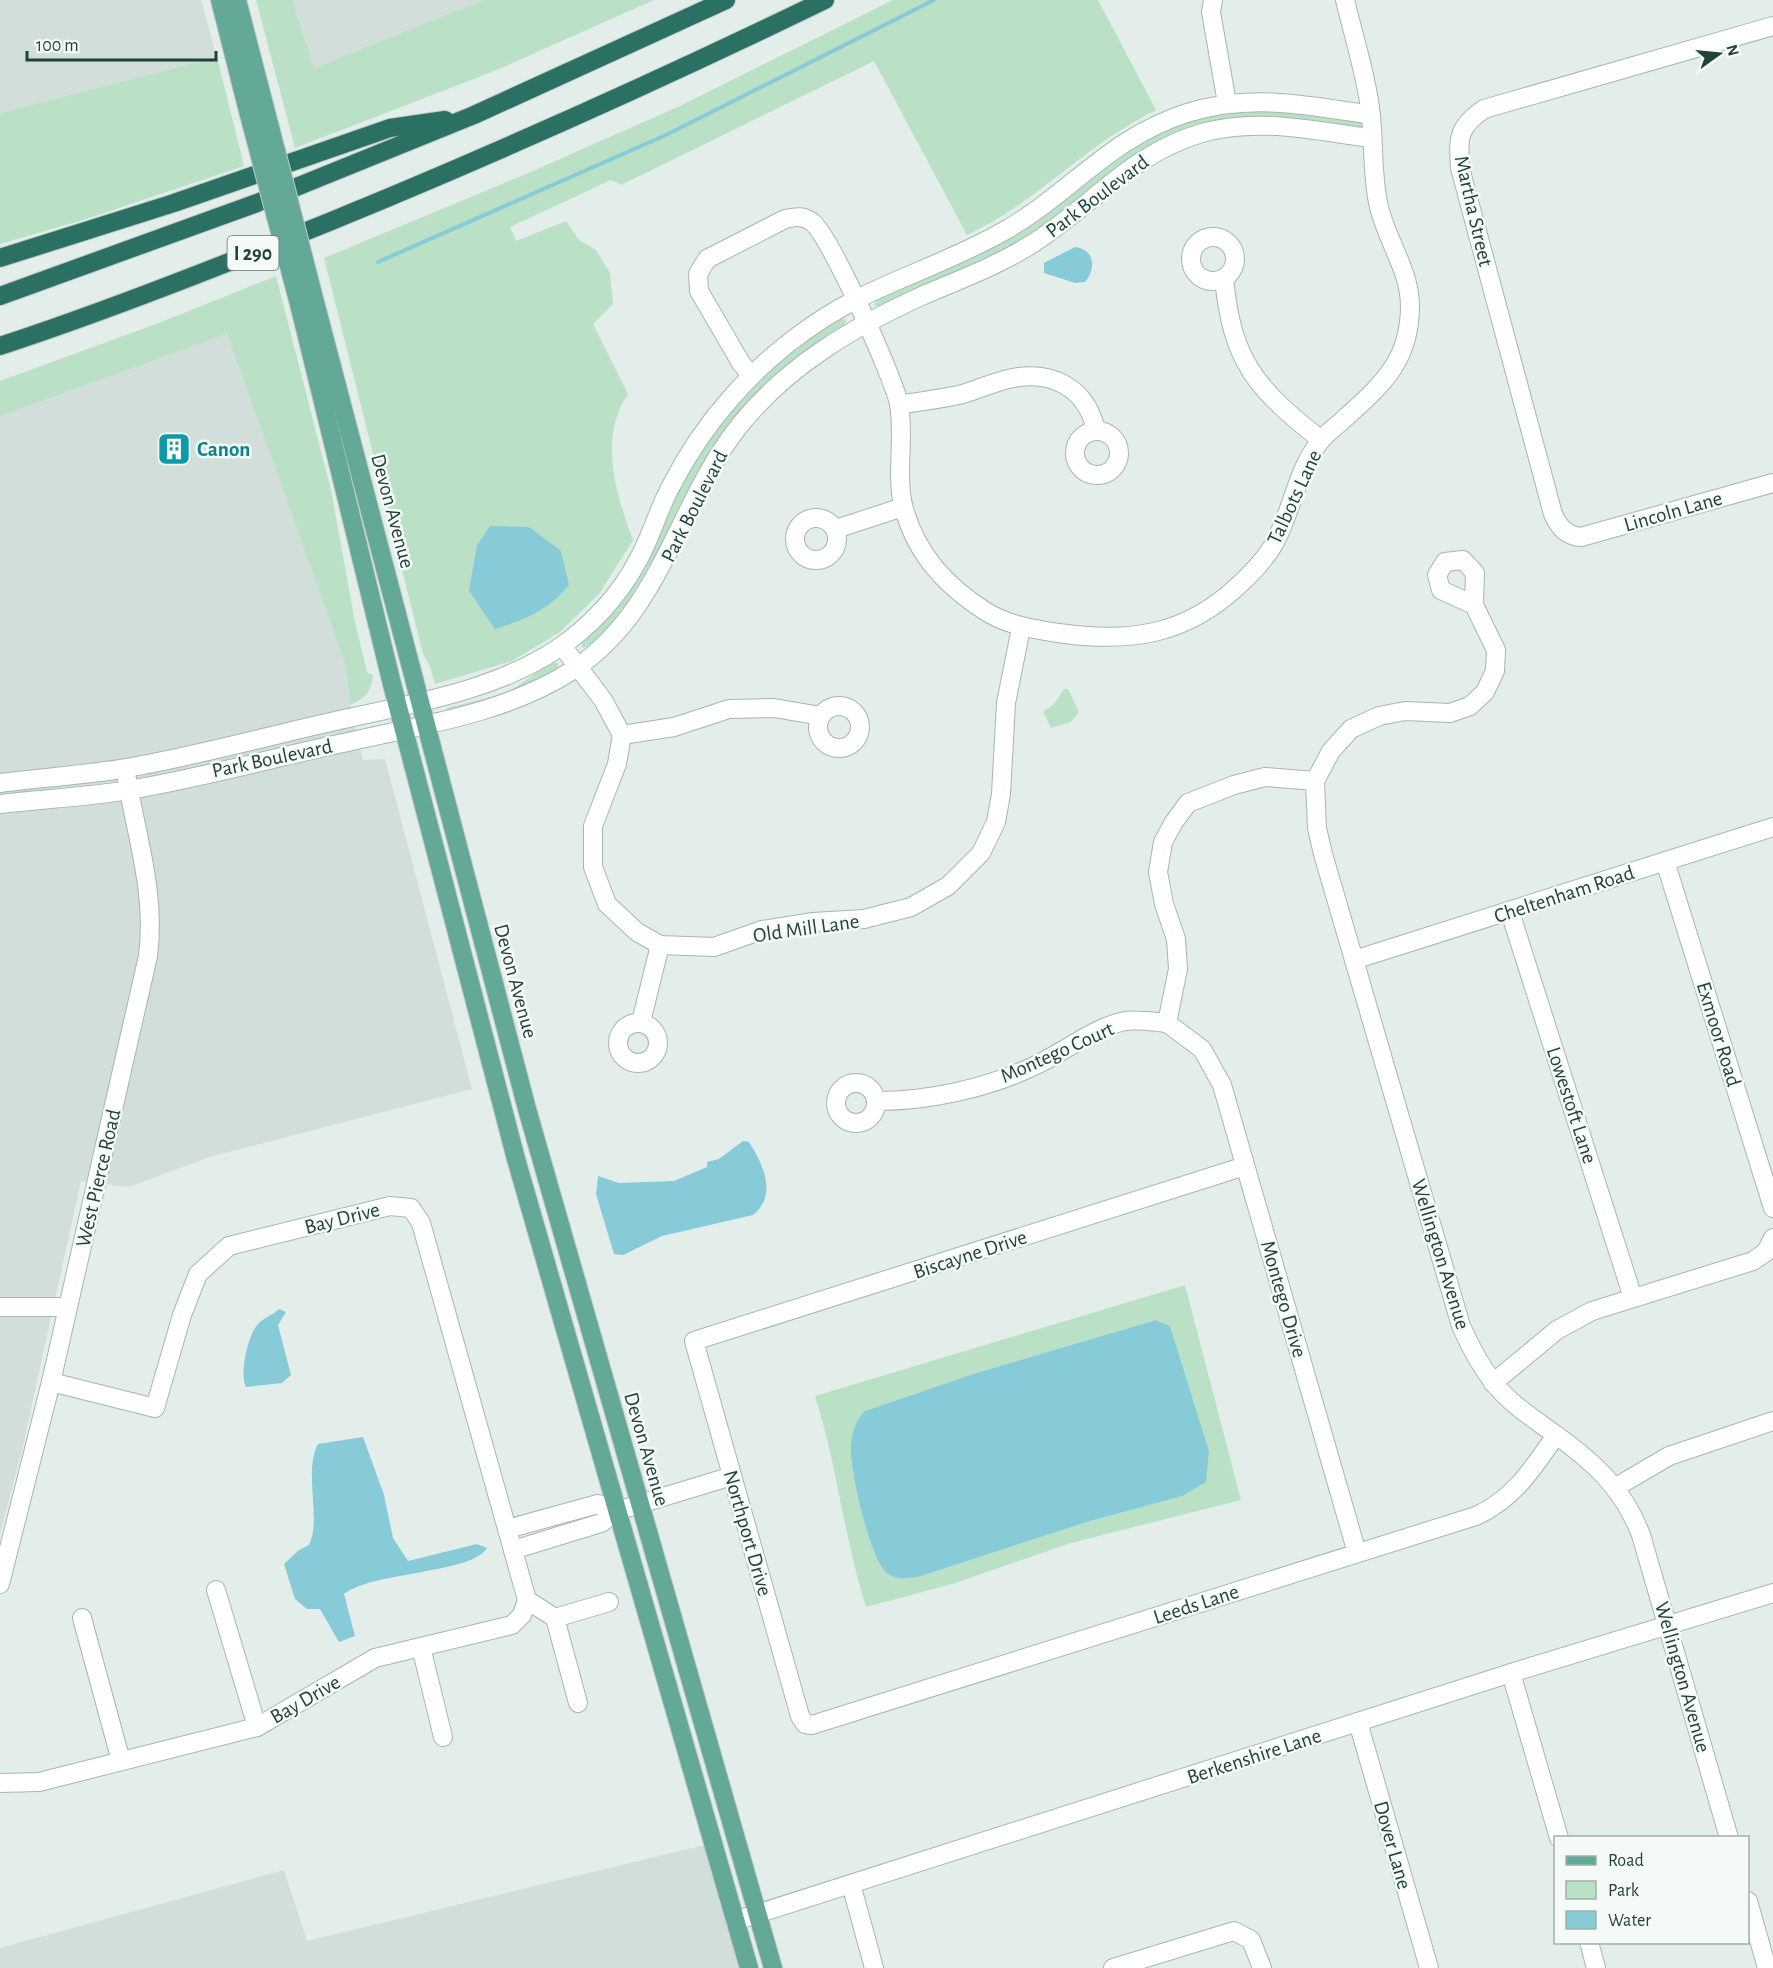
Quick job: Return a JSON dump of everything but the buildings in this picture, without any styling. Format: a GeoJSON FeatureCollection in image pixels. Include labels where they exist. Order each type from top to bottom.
{"type":"FeatureCollection","features":[{"type":"Feature","properties":{"kind":"highway","name":"I 290"},"geometry":{"type":"LineString","coordinates":[[0,296],[257,203],[474,116],[726,0]]}},
{"type":"Feature","properties":{"kind":"highway","name":"I 290"},"geometry":{"type":"LineString","coordinates":[[0,346],[172,285],[449,174],[700,60],[825,0]]}},
{"type":"Feature","properties":{"kind":"highway"},"geometry":{"type":"LineString","coordinates":[[0,258],[174,203],[390,128],[474,116]]}},
{"type":"Feature","properties":{"kind":"main road","name":"Devon Avenue"},"geometry":{"type":"LineString","coordinates":[[220,0],[257,111],[307,305],[421,700],[524,1098],[773,1968]]}},
{"type":"Feature","properties":{"kind":"main road","name":"Devon Avenue"},"geometry":{"type":"LineString","coordinates":[[237,0],[257,111]]}},
{"type":"Feature","properties":{"kind":"main road","name":"Devon Avenue"},"geometry":{"type":"LineString","coordinates":[[307,305],[398,706],[513,1148],[748,1968]]}},
{"type":"Feature","properties":{"kind":"street"},"geometry":{"type":"LineString","coordinates":[[1213,0],[1210,12],[1227,103]]}},
{"type":"Feature","properties":{"kind":"street"},"geometry":{"type":"LineString","coordinates":[[1345,0],[1371,115],[1371,138]]}},
{"type":"Feature","properties":{"kind":"street","name":"Martha Street"},"geometry":{"type":"LineString","coordinates":[[1573,537],[1560,528],[1553,514],[1460,168],[1460,132],[1469,119],[1494,105],[1773,26]]}},
{"type":"Feature","properties":{"kind":"street","name":"Park Boulevard"},"geometry":{"type":"LineString","coordinates":[[0,783],[125,768],[398,706],[510,676],[562,646],[588,625],[627,579],[682,466],[706,429],[751,376],[812,327],[855,300],[1001,233],[1052,199],[1128,138],[1188,112],[1227,103],[1287,101],[1371,115]]}},
{"type":"Feature","properties":{"kind":"street","name":"Park Boulevard"},"geometry":{"type":"LineString","coordinates":[[0,804],[129,790],[427,724],[513,702],[545,687],[579,666],[628,620],[662,568],[695,493],[727,442],[744,420],[792,372],[829,346],[867,324],[1031,244],[1075,213],[1128,168],[1174,143],[1211,131],[1260,125],[1371,138]]}},
{"type":"Feature","properties":{"kind":"street","name":"Talbots Lane"},"geometry":{"type":"LineString","coordinates":[[751,376],[699,291],[698,274],[707,259],[785,219],[800,217],[811,220],[885,360],[899,405],[903,507],[917,541],[934,569],[954,590],[989,614],[1021,628],[1088,637],[1145,635],[1182,623],[1215,608],[1248,576],[1275,543],[1296,485],[1321,440],[1388,379],[1408,337],[1410,287],[1378,206],[1371,138]]}},
{"type":"Feature","properties":{"kind":"street"},"geometry":{"type":"LineString","coordinates":[[1224,278],[1227,311],[1235,341],[1246,366],[1282,409],[1321,440]]}},
{"type":"Feature","properties":{"kind":"street"},"geometry":{"type":"LineString","coordinates":[[899,405],[961,394],[1008,379],[1030,376],[1048,378],[1069,386],[1085,400],[1092,412],[1096,430]]}},
{"type":"Feature","properties":{"kind":"street","name":"Lincoln Lane"},"geometry":{"type":"LineString","coordinates":[[1573,537],[1581,537],[1773,483]]}},
{"type":"Feature","properties":{"kind":"street"},"geometry":{"type":"LineString","coordinates":[[836,529],[903,507]]}},
{"type":"Feature","properties":{"kind":"street"},"geometry":{"type":"LineString","coordinates":[[1167,1023],[1178,969],[1176,939],[1164,904],[1158,872],[1163,842],[1174,822],[1188,803],[1234,785],[1265,777],[1315,781],[1331,751],[1351,729],[1379,716],[1405,711],[1450,714],[1470,706],[1485,692],[1495,671],[1496,650],[1474,606]]}},
{"type":"Feature","properties":{"kind":"street","name":"Old Mill Lane"},"geometry":{"type":"LineString","coordinates":[[622,735],[617,764],[593,826],[593,867],[607,904],[637,932],[660,945],[714,947],[762,930],[813,922],[864,920],[911,907],[948,886],[981,854],[996,822],[1001,794],[1006,703],[1021,628]]}},
{"type":"Feature","properties":{"kind":"street"},"geometry":{"type":"LineString","coordinates":[[562,646],[603,700],[622,735],[674,727],[729,709],[774,708],[821,716]]}},
{"type":"Feature","properties":{"kind":"street","name":"West Pierce Road"},"geometry":{"type":"LineString","coordinates":[[0,1584],[51,1382],[103,1160],[150,941],[148,877],[125,768]]}},
{"type":"Feature","properties":{"kind":"street","name":"Wellington Avenue"},"geometry":{"type":"LineString","coordinates":[[1315,781],[1317,828],[1456,1310],[1469,1344],[1494,1383],[1532,1419],[1594,1465],[1616,1487],[1627,1503],[1641,1535],[1728,1836]]}},
{"type":"Feature","properties":{"kind":"street","name":"Cheltenham Road"},"geometry":{"type":"LineString","coordinates":[[1354,960],[1773,827]]}},
{"type":"Feature","properties":{"kind":"street","name":"Exmoor Road"},"geometry":{"type":"LineString","coordinates":[[1665,861],[1773,1208]]}},
{"type":"Feature","properties":{"kind":"street","name":"Lowestoft Lane"},"geometry":{"type":"LineString","coordinates":[[1510,912],[1634,1298]]}},
{"type":"Feature","properties":{"kind":"street"},"geometry":{"type":"LineString","coordinates":[[641,1022],[660,945]]}},
{"type":"Feature","properties":{"kind":"street","name":"Montego Court"},"geometry":{"type":"LineString","coordinates":[[877,1101],[943,1094],[999,1078],[1032,1067],[1093,1033],[1127,1021],[1167,1023]]}},
{"type":"Feature","properties":{"kind":"street","name":"Montego Drive"},"geometry":{"type":"LineString","coordinates":[[1167,1023],[1202,1049],[1221,1085],[1357,1553]]}},
{"type":"Feature","properties":{"kind":"street","name":"Biscayne Drive"},"geometry":{"type":"LineString","coordinates":[[694,1341],[1245,1166]]}},
{"type":"Feature","properties":{"kind":"street","name":"Bay Drive"},"geometry":{"type":"LineString","coordinates":[[0,1783],[39,1782],[257,1727],[375,1658],[512,1625],[522,1615],[527,1600],[421,1223],[411,1208],[390,1206],[229,1246],[198,1274],[182,1316],[155,1408],[51,1382]]}},
{"type":"Feature","properties":{"kind":"street"},"geometry":{"type":"LineString","coordinates":[[1494,1383],[1574,1319],[1753,1261],[1766,1251],[1773,1238]]}},
{"type":"Feature","properties":{"kind":"street"},"geometry":{"type":"LineString","coordinates":[[0,1307],[67,1307]]}},
{"type":"Feature","properties":{"kind":"street","name":"Northport Drive"},"geometry":{"type":"LineString","coordinates":[[694,1341],[800,1716],[805,1724]]}},
{"type":"Feature","properties":{"kind":"street"},"geometry":{"type":"LineString","coordinates":[[1616,1487],[1669,1456],[1773,1422]]}},
{"type":"Feature","properties":{"kind":"street","name":"Leeds Lane"},"geometry":{"type":"LineString","coordinates":[[805,1724],[812,1725],[1476,1516],[1495,1507],[1525,1479],[1556,1435]]}},
{"type":"Feature","properties":{"kind":"street"},"geometry":{"type":"LineString","coordinates":[[513,1550],[601,1523],[617,1511],[732,1476]]}},
{"type":"Feature","properties":{"kind":"street"},"geometry":{"type":"LineString","coordinates":[[507,1529],[598,1504],[617,1511]]}},
{"type":"Feature","properties":{"kind":"street","name":"Bay Drive"},"geometry":{"type":"LineString","coordinates":[[216,1590],[257,1727]]}},
{"type":"Feature","properties":{"kind":"street","name":"Berkenshire Lane"},"geometry":{"type":"LineString","coordinates":[[735,1921],[1511,1673],[1773,1593]]}},
{"type":"Feature","properties":{"kind":"street"},"geometry":{"type":"LineString","coordinates":[[527,1600],[555,1618],[578,1703]]}},
{"type":"Feature","properties":{"kind":"street"},"geometry":{"type":"LineString","coordinates":[[555,1618],[609,1602]]}},
{"type":"Feature","properties":{"kind":"street"},"geometry":{"type":"LineString","coordinates":[[82,1618],[121,1761]]}},
{"type":"Feature","properties":{"kind":"street"},"geometry":{"type":"LineString","coordinates":[[421,1647],[443,1737]]}},
{"type":"Feature","properties":{"kind":"street"},"geometry":{"type":"LineString","coordinates":[[1511,1673],[1558,1836]]}},
{"type":"Feature","properties":{"kind":"street","name":"Dover Lane"},"geometry":{"type":"LineString","coordinates":[[1358,1722],[1429,1968]]}},
{"type":"Feature","properties":{"kind":"street"},"geometry":{"type":"LineString","coordinates":[[851,1884],[874,1968]]}},
{"type":"Feature","properties":{"kind":"street"},"geometry":{"type":"LineString","coordinates":[[1749,1905],[1767,1968]]}},
{"type":"Feature","properties":{"kind":"street"},"geometry":{"type":"LineString","coordinates":[[1113,1968],[1234,1931],[1251,1940],[1262,1968]]}},
{"type":"Feature","properties":{"kind":"street"},"geometry":{"type":"LineString","coordinates":[[1590,1944],[1596,1968]]}},
{"type":"Feature","properties":{"kind":"shaded area"},"geometry":{"type":"Polygon","coordinates":[[[0,0],[201,0],[217,57],[0,113],[0,0]]]}},
{"type":"Feature","properties":{"kind":"shaded area"},"geometry":{"type":"Polygon","coordinates":[[[292,0],[483,0],[314,68],[292,0]]]}},
{"type":"Feature","properties":{"kind":"shaded area"},"geometry":{"type":"Polygon","coordinates":[[[227,334],[346,666],[350,705],[363,760],[385,759],[472,1089],[210,1157],[128,1187],[81,1181],[22,1450],[0,1534],[0,416],[227,334]]]}},
{"type":"Feature","properties":{"kind":"shaded area"},"geometry":{"type":"Polygon","coordinates":[[[704,1845],[740,1968],[0,1968],[0,1948],[284,1870],[307,1941],[704,1845]]]}},
{"type":"Feature","properties":{"kind":"green space"},"geometry":{"type":"Polygon","coordinates":[[[256,0],[292,0],[314,68],[483,0],[654,0],[497,70],[295,148],[256,0]]]}},
{"type":"Feature","properties":{"kind":"green space"},"geometry":{"type":"Polygon","coordinates":[[[893,0],[1098,0],[1156,110],[1107,139],[1017,206],[967,235],[874,61],[621,185],[611,180],[510,227],[516,241],[566,221],[579,240],[596,250],[610,273],[613,304],[593,324],[628,394],[619,411],[612,447],[616,485],[633,540],[599,594],[560,632],[512,661],[435,684],[430,666],[423,654],[324,258],[526,174],[680,106],[893,0]]]}},
{"type":"Feature","properties":{"kind":"green space"},"geometry":{"type":"Polygon","coordinates":[[[217,57],[244,166],[83,220],[0,244],[0,113],[217,57]]]}},
{"type":"Feature","properties":{"kind":"green space"},"geometry":{"type":"Polygon","coordinates":[[[1260,108],[1361,121],[1363,125],[1360,128],[1160,141],[1126,160],[1049,223],[1017,243],[880,307],[874,305],[877,299],[1091,176],[1150,136],[1193,119],[1260,108]]]}},
{"type":"Feature","properties":{"kind":"green space"},"geometry":{"type":"Polygon","coordinates":[[[276,276],[331,490],[355,622],[367,672],[373,675],[367,694],[350,705],[346,666],[227,334],[0,416],[0,381],[156,324],[276,276]]]}},
{"type":"Feature","properties":{"kind":"green space"},"geometry":{"type":"Polygon","coordinates":[[[841,318],[846,320],[845,326],[707,458],[681,504],[657,561],[632,601],[591,645],[582,648],[582,640],[634,566],[667,515],[681,484],[698,456],[731,410],[772,366],[794,347],[841,318]]]}},
{"type":"Feature","properties":{"kind":"green space"},"geometry":{"type":"Polygon","coordinates":[[[552,662],[558,663],[558,670],[514,693],[447,711],[447,708],[507,693],[552,662]]]}},
{"type":"Feature","properties":{"kind":"green space"},"geometry":{"type":"Polygon","coordinates":[[[1064,689],[1068,689],[1079,712],[1071,722],[1051,728],[1043,712],[1054,704],[1064,689]]]}},
{"type":"Feature","properties":{"kind":"green space"},"geometry":{"type":"Polygon","coordinates":[[[1185,1285],[1241,1500],[1071,1543],[952,1584],[866,1607],[815,1396],[1185,1285]],[[1156,1320],[976,1373],[865,1411],[851,1445],[859,1490],[918,1577],[1087,1522],[1182,1496],[1209,1451],[1170,1326],[1156,1320]]]}},
{"type":"Feature","properties":{"kind":"water"},"geometry":{"type":"Polygon","coordinates":[[[1075,247],[1086,251],[1092,260],[1091,271],[1085,282],[1075,283],[1044,273],[1044,263],[1075,247]]]}},
{"type":"Feature","properties":{"kind":"water"},"geometry":{"type":"Polygon","coordinates":[[[490,526],[529,527],[561,551],[569,585],[544,608],[516,622],[495,629],[469,591],[477,545],[490,526]]]}},
{"type":"Feature","properties":{"kind":"water"},"geometry":{"type":"Polygon","coordinates":[[[743,1141],[749,1142],[766,1179],[765,1198],[761,1207],[753,1215],[662,1236],[623,1255],[614,1254],[596,1194],[598,1176],[619,1183],[674,1181],[707,1167],[707,1162],[719,1159],[743,1141]]]}},
{"type":"Feature","properties":{"kind":"water"},"geometry":{"type":"Polygon","coordinates":[[[279,1309],[286,1312],[278,1325],[291,1375],[282,1383],[246,1387],[244,1364],[251,1335],[259,1323],[279,1309]]]}},
{"type":"Feature","properties":{"kind":"water"},"geometry":{"type":"Polygon","coordinates":[[[1156,1320],[1170,1326],[1209,1451],[1206,1482],[1182,1496],[1087,1522],[918,1577],[896,1577],[884,1570],[878,1561],[866,1529],[851,1456],[853,1431],[865,1411],[976,1373],[1156,1320]]]}},
{"type":"Feature","properties":{"kind":"water"},"geometry":{"type":"Polygon","coordinates":[[[363,1437],[384,1495],[393,1538],[408,1561],[477,1544],[487,1548],[462,1563],[377,1581],[358,1586],[344,1594],[355,1636],[339,1642],[320,1609],[307,1609],[295,1599],[284,1564],[299,1550],[309,1545],[313,1534],[312,1468],[318,1444],[363,1437]]]}},
{"type":"Feature","properties":{"kind":"waterway"},"geometry":{"type":"LineString","coordinates":[[378,262],[666,135],[934,0]]}},
{"type":"Feature","properties":{"kind":"place","name":"Canon"},"geometry":{"type":"Point","coordinates":[174,449]}}]}
